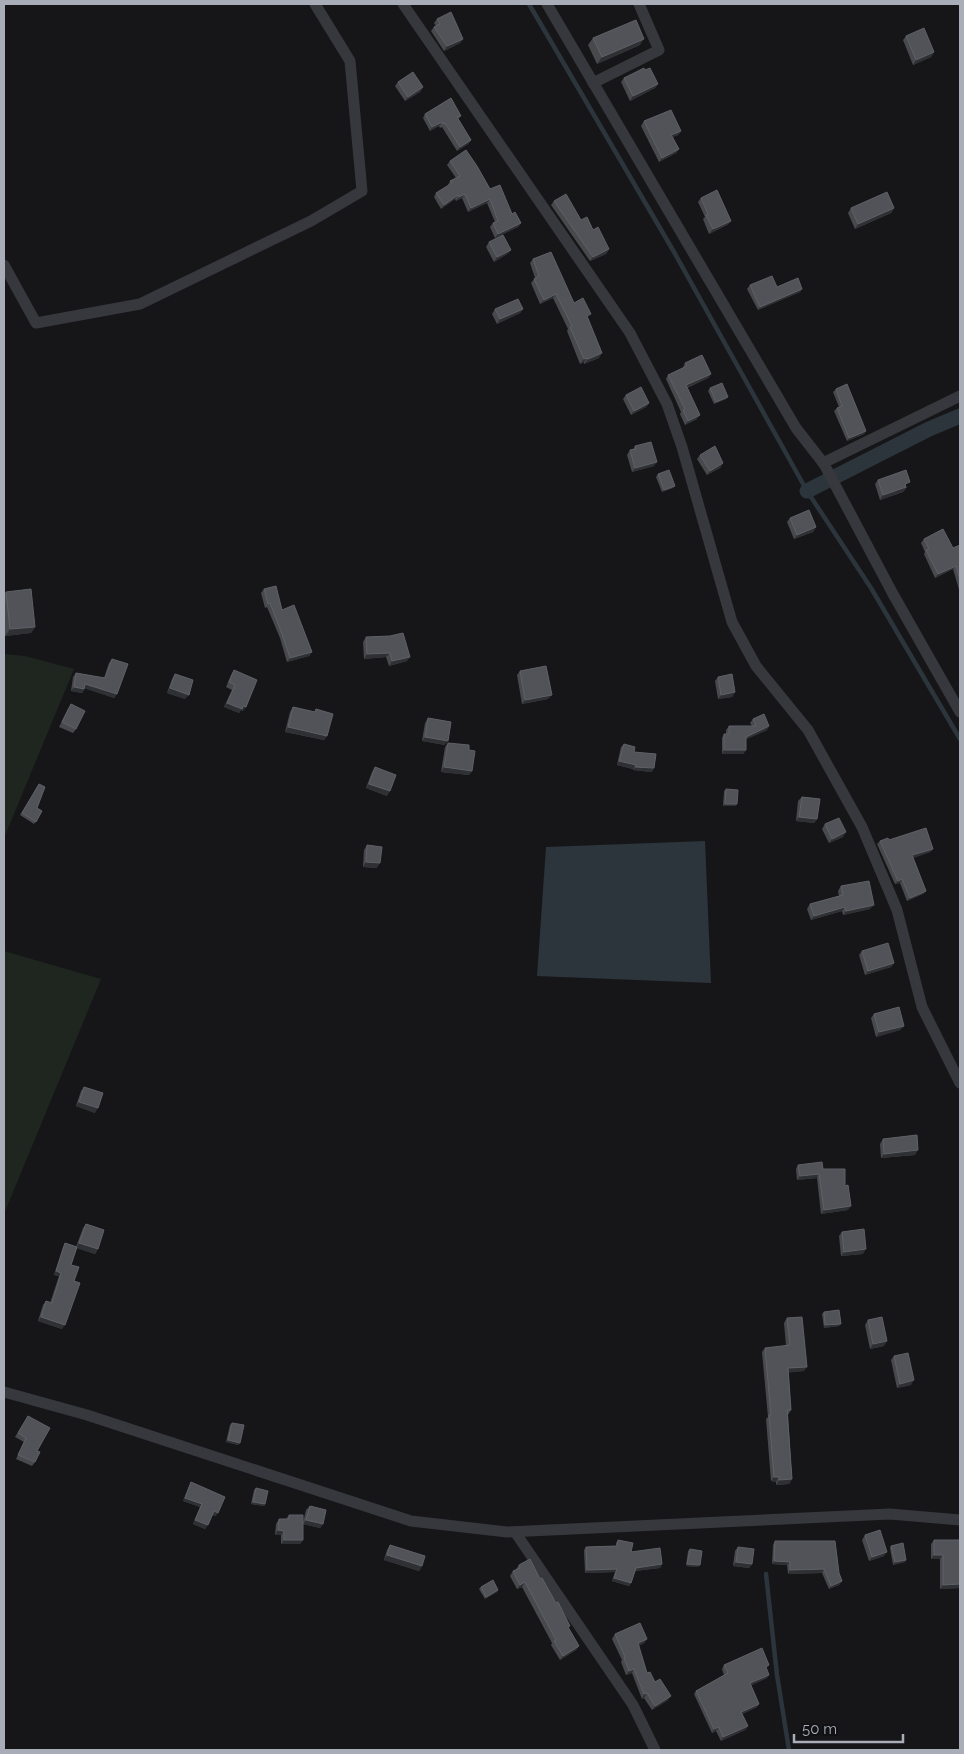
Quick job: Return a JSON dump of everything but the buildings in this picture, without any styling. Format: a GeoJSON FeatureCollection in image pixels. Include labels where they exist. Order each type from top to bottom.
{"type":"FeatureCollection","features":[{"type":"Feature","properties":{"kind":"street"},"geometry":{"type":"LineString","coordinates":[[4,265],[36,323],[140,304],[311,222],[362,191],[350,60],[315,4]]}},
{"type":"Feature","properties":{"kind":"street"},"geometry":{"type":"LineString","coordinates":[[403,4],[630,333],[667,404],[682,448],[732,622],[756,666],[808,730],[862,827],[897,910],[922,1007],[960,1083]]}},
{"type":"Feature","properties":{"kind":"street"},"geometry":{"type":"LineString","coordinates":[[546,4],[796,428],[824,464],[893,594],[960,712]]}},
{"type":"Feature","properties":{"kind":"street"},"geometry":{"type":"LineString","coordinates":[[593,83],[659,50],[639,4]]}},
{"type":"Feature","properties":{"kind":"street"},"geometry":{"type":"LineString","coordinates":[[824,464],[960,396]]}},
{"type":"Feature","properties":{"kind":"street"},"geometry":{"type":"LineString","coordinates":[[4,1392],[87,1415],[411,1521],[515,1532],[890,1514],[960,1520]]}},
{"type":"Feature","properties":{"kind":"street"},"geometry":{"type":"LineString","coordinates":[[515,1532],[633,1705],[655,1750]]}},
{"type":"Feature","properties":{"kind":"shaded area"},"geometry":{"type":"Polygon","coordinates":[[[4,654],[25,656],[74,669],[4,838],[4,654]]]}},
{"type":"Feature","properties":{"kind":"shaded area"},"geometry":{"type":"Polygon","coordinates":[[[705,841],[711,983],[537,976],[546,847],[705,841]]]}},
{"type":"Feature","properties":{"kind":"shaded area"},"geometry":{"type":"Polygon","coordinates":[[[4,951],[101,979],[4,1214],[4,951]]]}},
{"type":"Feature","properties":{"kind":"waterway"},"geometry":{"type":"LineString","coordinates":[[529,4],[674,252],[807,491],[871,588],[960,739]]}},
{"type":"Feature","properties":{"kind":"waterway"},"geometry":{"type":"LineString","coordinates":[[807,491],[929,429],[960,416]]}},
{"type":"Feature","properties":{"kind":"waterway"},"geometry":{"type":"LineString","coordinates":[[766,1574],[777,1675],[789,1750]]}}]}
